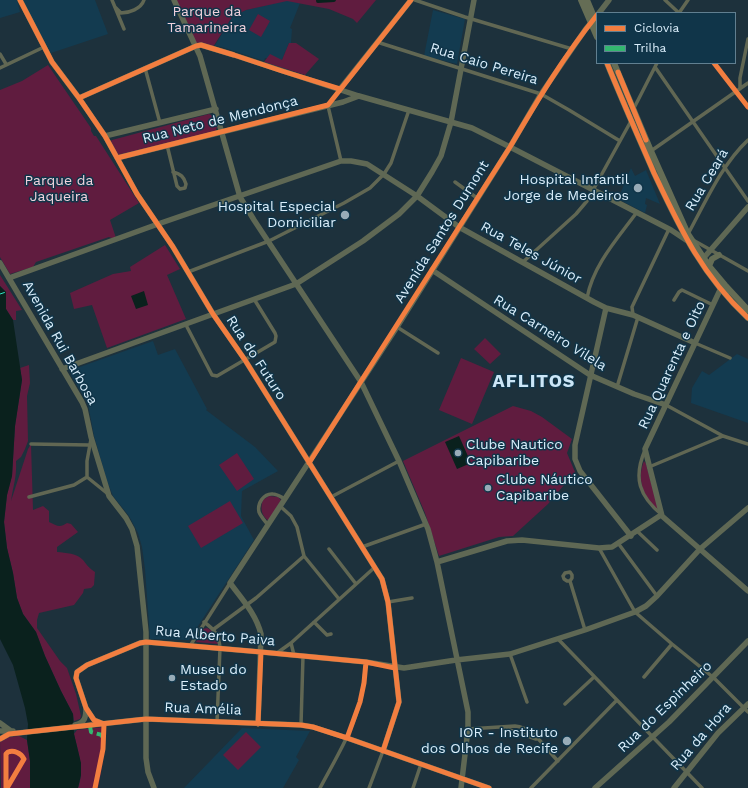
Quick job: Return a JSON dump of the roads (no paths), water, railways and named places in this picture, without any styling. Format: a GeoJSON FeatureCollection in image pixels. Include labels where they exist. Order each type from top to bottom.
{"type":"FeatureCollection","features":[{"type":"Feature","properties":{"kind":"main road"},"geometry":{"type":"LineString","coordinates":[[582,0],[596,18]]}},
{"type":"Feature","properties":{"kind":"main road"},"geometry":{"type":"LineString","coordinates":[[587,0],[596,18]]}},
{"type":"Feature","properties":{"kind":"main road"},"geometry":{"type":"LineString","coordinates":[[607,64],[630,121],[678,225],[688,237]]}},
{"type":"Feature","properties":{"kind":"main road"},"geometry":{"type":"LineString","coordinates":[[614,64],[688,237],[720,290],[748,318]]}},
{"type":"Feature","properties":{"kind":"main road"},"geometry":{"type":"LineString","coordinates":[[709,266],[712,259],[719,255]]}},
{"type":"Feature","properties":{"kind":"main road"},"geometry":{"type":"LineString","coordinates":[[702,261],[709,266],[748,310]]}},
{"type":"Feature","properties":{"kind":"street","name":"Rua do Futuro"},"geometry":{"type":"LineString","coordinates":[[20,0],[52,62],[105,136],[137,194],[158,224],[213,314],[245,360],[375,567],[384,584],[388,602],[399,702],[383,751]]}},
{"type":"Feature","properties":{"kind":"street"},"geometry":{"type":"LineString","coordinates":[[112,0],[124,29]]}},
{"type":"Feature","properties":{"kind":"street"},"geometry":{"type":"LineString","coordinates":[[115,7],[121,13],[126,12],[139,7],[144,0]]}},
{"type":"Feature","properties":{"kind":"street"},"geometry":{"type":"LineString","coordinates":[[174,0],[196,46],[216,109],[240,197],[361,382],[399,461],[426,524],[437,562],[456,660],[468,712],[468,729],[461,788]]}},
{"type":"Feature","properties":{"kind":"street"},"geometry":{"type":"LineString","coordinates":[[340,89],[411,0]]}},
{"type":"Feature","properties":{"kind":"street"},"geometry":{"type":"LineString","coordinates":[[414,0],[471,19],[572,49]]}},
{"type":"Feature","properties":{"kind":"street"},"geometry":{"type":"LineString","coordinates":[[62,369],[296,284],[363,241],[399,214],[417,196],[441,156],[451,122],[474,0]]}},
{"type":"Feature","properties":{"kind":"street","name":"Avenida Santos Dumont"},"geometry":{"type":"LineString","coordinates":[[600,12],[609,0]]}},
{"type":"Feature","properties":{"kind":"street"},"geometry":{"type":"LineString","coordinates":[[665,0],[678,12]]}},
{"type":"Feature","properties":{"kind":"street"},"geometry":{"type":"LineString","coordinates":[[680,12],[688,0]]}},
{"type":"Feature","properties":{"kind":"street","name":"Avenida Santos Dumont"},"geometry":{"type":"LineString","coordinates":[[230,583],[396,327],[510,147],[541,94],[572,49],[596,18]]}},
{"type":"Feature","properties":{"kind":"street"},"geometry":{"type":"LineString","coordinates":[[740,89],[740,78],[748,39]]}},
{"type":"Feature","properties":{"kind":"street","name":"Rua Caio Pereira"},"geometry":{"type":"LineString","coordinates":[[377,42],[541,94],[570,110],[620,142]]}},
{"type":"Feature","properties":{"kind":"street"},"geometry":{"type":"LineString","coordinates":[[79,98],[145,68],[201,45],[340,89],[352,96],[359,96],[472,128],[670,230],[688,237],[748,271]]}},
{"type":"Feature","properties":{"kind":"street"},"geometry":{"type":"LineString","coordinates":[[0,68],[44,47]]}},
{"type":"Feature","properties":{"kind":"street"},"geometry":{"type":"LineString","coordinates":[[0,54],[6,64]]}},
{"type":"Feature","properties":{"kind":"street"},"geometry":{"type":"LineString","coordinates":[[715,64],[748,107]]}},
{"type":"Feature","properties":{"kind":"street"},"geometry":{"type":"LineString","coordinates":[[634,108],[656,65],[693,122],[748,201]]}},
{"type":"Feature","properties":{"kind":"street"},"geometry":{"type":"LineString","coordinates":[[145,68],[160,122]]}},
{"type":"Feature","properties":{"kind":"street"},"geometry":{"type":"LineString","coordinates":[[651,151],[748,83]]}},
{"type":"Feature","properties":{"kind":"street","name":"Rua Neto de Mendonça"},"geometry":{"type":"LineString","coordinates":[[117,158],[328,106],[352,96]]}},
{"type":"Feature","properties":{"kind":"street"},"geometry":{"type":"LineString","coordinates":[[9,278],[158,224],[342,161],[328,106]]}},
{"type":"Feature","properties":{"kind":"street"},"geometry":{"type":"LineString","coordinates":[[105,136],[216,109]]}},
{"type":"Feature","properties":{"kind":"street"},"geometry":{"type":"LineString","coordinates":[[188,272],[268,241],[370,188],[384,174],[391,163],[409,110]]}},
{"type":"Feature","properties":{"kind":"street"},"geometry":{"type":"LineString","coordinates":[[523,262],[576,214],[587,201],[630,121]]}},
{"type":"Feature","properties":{"kind":"street","name":"Rua Ceará"},"geometry":{"type":"LineString","coordinates":[[688,237],[725,168],[738,149],[748,140]]}},
{"type":"Feature","properties":{"kind":"street"},"geometry":{"type":"LineString","coordinates":[[167,145],[173,172],[177,186],[184,188],[186,184],[184,178],[173,172]]}},
{"type":"Feature","properties":{"kind":"street","name":"Rua Teles Júnior"},"geometry":{"type":"LineString","coordinates":[[342,161],[367,164],[417,196],[459,227],[606,308],[635,316],[695,343]]}},
{"type":"Feature","properties":{"kind":"street"},"geometry":{"type":"LineString","coordinates":[[455,182],[477,198]]}},
{"type":"Feature","properties":{"kind":"street"},"geometry":{"type":"LineString","coordinates":[[702,261],[748,207]]}},
{"type":"Feature","properties":{"kind":"street"},"geometry":{"type":"LineString","coordinates":[[587,298],[588,289],[600,263],[637,212]]}},
{"type":"Feature","properties":{"kind":"street"},"geometry":{"type":"LineString","coordinates":[[626,313],[632,307],[670,230],[678,225]]}},
{"type":"Feature","properties":{"kind":"street","name":"Avenida Rui Barbosa"},"geometry":{"type":"LineString","coordinates":[[0,263],[85,409],[91,438],[109,496]]}},
{"type":"Feature","properties":{"kind":"street","name":"Rua Carneiro Vilela"},"geometry":{"type":"LineString","coordinates":[[432,270],[590,375],[617,387],[666,405],[723,436],[748,444]]}},
{"type":"Feature","properties":{"kind":"street"},"geometry":{"type":"LineString","coordinates":[[581,294],[588,289]]}},
{"type":"Feature","properties":{"kind":"street"},"geometry":{"type":"LineString","coordinates":[[674,300],[682,290],[713,305]]}},
{"type":"Feature","properties":{"kind":"street","name":"Rua Quarenta e Oito"},"geometry":{"type":"LineString","coordinates":[[720,290],[645,449],[638,472],[642,493],[649,503],[748,591]]}},
{"type":"Feature","properties":{"kind":"street"},"geometry":{"type":"LineString","coordinates":[[186,325],[214,376],[217,376],[273,343],[276,339],[275,333],[254,299]]}},
{"type":"Feature","properties":{"kind":"street"},"geometry":{"type":"LineString","coordinates":[[617,387],[635,316],[632,307]]}},
{"type":"Feature","properties":{"kind":"street"},"geometry":{"type":"LineString","coordinates":[[606,308],[578,429],[574,453],[576,466],[631,536]]}},
{"type":"Feature","properties":{"kind":"street"},"geometry":{"type":"LineString","coordinates":[[396,327],[438,353]]}},
{"type":"Feature","properties":{"kind":"street"},"geometry":{"type":"LineString","coordinates":[[695,343],[730,358]]}},
{"type":"Feature","properties":{"kind":"street"},"geometry":{"type":"LineString","coordinates":[[649,467],[723,436]]}},
{"type":"Feature","properties":{"kind":"street","name":"Avenida Rui Barbosa"},"geometry":{"type":"LineString","coordinates":[[91,438],[86,467],[88,477],[109,496],[126,518],[132,529],[137,546],[146,642],[146,766],[154,788]]}},
{"type":"Feature","properties":{"kind":"street"},"geometry":{"type":"LineString","coordinates":[[32,444],[89,445]]}},
{"type":"Feature","properties":{"kind":"street","name":"Rua Quarenta e Oito"},"geometry":{"type":"LineString","coordinates":[[645,449],[662,516]]}},
{"type":"Feature","properties":{"kind":"street"},"geometry":{"type":"LineString","coordinates":[[331,497],[399,461]]}},
{"type":"Feature","properties":{"kind":"street"},"geometry":{"type":"LineString","coordinates":[[29,497],[74,485],[88,477]]}},
{"type":"Feature","properties":{"kind":"street"},"geometry":{"type":"LineString","coordinates":[[268,525],[260,512],[260,502],[265,496],[271,494],[278,495],[285,499]]}},
{"type":"Feature","properties":{"kind":"street"},"geometry":{"type":"LineString","coordinates":[[280,506],[291,516],[298,527],[304,556],[339,599]]}},
{"type":"Feature","properties":{"kind":"street","name":"Rua Alberto Paiva"},"geometry":{"type":"LineString","coordinates":[[104,724],[94,720],[86,708],[76,678],[77,672],[87,665],[140,643],[146,642],[277,653],[366,662],[395,668],[510,654],[585,630],[635,612],[646,606],[700,549],[748,508]]}},
{"type":"Feature","properties":{"kind":"street"},"geometry":{"type":"LineString","coordinates":[[437,562],[507,541],[522,540],[599,548],[612,547],[662,516]]}},
{"type":"Feature","properties":{"kind":"street"},"geometry":{"type":"LineString","coordinates":[[362,547],[426,524]]}},
{"type":"Feature","properties":{"kind":"street"},"geometry":{"type":"LineString","coordinates":[[637,531],[657,550]]}},
{"type":"Feature","properties":{"kind":"street"},"geometry":{"type":"LineString","coordinates":[[618,543],[657,596]]}},
{"type":"Feature","properties":{"kind":"street"},"geometry":{"type":"LineString","coordinates":[[599,548],[635,612],[714,678],[746,708]]}},
{"type":"Feature","properties":{"kind":"street"},"geometry":{"type":"LineString","coordinates":[[329,549],[356,584]]}},
{"type":"Feature","properties":{"kind":"street"},"geometry":{"type":"LineString","coordinates":[[214,629],[246,605],[304,556]]}},
{"type":"Feature","properties":{"kind":"street"},"geometry":{"type":"LineString","coordinates":[[277,653],[291,643],[375,567]]}},
{"type":"Feature","properties":{"kind":"street"},"geometry":{"type":"LineString","coordinates":[[570,580],[585,630]]}},
{"type":"Feature","properties":{"kind":"street"},"geometry":{"type":"LineString","coordinates":[[190,646],[230,583],[258,624],[261,634],[258,724]]}},
{"type":"Feature","properties":{"kind":"street"},"geometry":{"type":"LineString","coordinates":[[388,602],[412,598]]}},
{"type":"Feature","properties":{"kind":"street"},"geometry":{"type":"LineString","coordinates":[[204,622],[214,629],[218,636],[220,648],[217,722]]}},
{"type":"Feature","properties":{"kind":"street"},"geometry":{"type":"LineString","coordinates":[[314,622],[327,635],[331,634]]}},
{"type":"Feature","properties":{"kind":"street"},"geometry":{"type":"LineString","coordinates":[[558,639],[702,788]]}},
{"type":"Feature","properties":{"kind":"street","name":"Rua do Espinheiro"},"geometry":{"type":"LineString","coordinates":[[595,788],[653,737],[714,678],[748,641]]}},
{"type":"Feature","properties":{"kind":"street"},"geometry":{"type":"LineString","coordinates":[[291,643],[294,655]]}},
{"type":"Feature","properties":{"kind":"street"},"geometry":{"type":"LineString","coordinates":[[644,677],[672,644]]}},
{"type":"Feature","properties":{"kind":"street"},"geometry":{"type":"LineString","coordinates":[[510,654],[527,702]]}},
{"type":"Feature","properties":{"kind":"street"},"geometry":{"type":"LineString","coordinates":[[301,725],[303,656]]}},
{"type":"Feature","properties":{"kind":"street"},"geometry":{"type":"LineString","coordinates":[[320,788],[347,738],[360,702],[366,662]]}},
{"type":"Feature","properties":{"kind":"street"},"geometry":{"type":"LineString","coordinates":[[565,704],[594,677]]}},
{"type":"Feature","properties":{"kind":"street"},"geometry":{"type":"LineString","coordinates":[[531,788],[617,700]]}},
{"type":"Feature","properties":{"kind":"street"},"geometry":{"type":"LineString","coordinates":[[75,726],[84,721],[86,717],[86,708]]}},
{"type":"Feature","properties":{"kind":"street","name":"Rua da Hora"},"geometry":{"type":"LineString","coordinates":[[674,788],[718,733],[746,708]]}},
{"type":"Feature","properties":{"kind":"street","name":"Rua Amélia"},"geometry":{"type":"LineString","coordinates":[[12,732],[146,719],[301,725],[313,727],[347,738],[488,788]]}},
{"type":"Feature","properties":{"kind":"street"},"geometry":{"type":"LineString","coordinates":[[0,723],[12,732]]}},
{"type":"Feature","properties":{"kind":"street"},"geometry":{"type":"LineString","coordinates":[[95,788],[102,749],[104,724]]}},
{"type":"Feature","properties":{"kind":"street"},"geometry":{"type":"LineString","coordinates":[[502,727],[539,740]]}},
{"type":"Feature","properties":{"kind":"street"},"geometry":{"type":"LineString","coordinates":[[468,729],[522,727],[539,740],[558,761]]}},
{"type":"Feature","properties":{"kind":"street"},"geometry":{"type":"LineString","coordinates":[[0,731],[12,732]]}},
{"type":"Feature","properties":{"kind":"street"},"geometry":{"type":"LineString","coordinates":[[0,739],[12,732]]}},
{"type":"Feature","properties":{"kind":"street"},"geometry":{"type":"LineString","coordinates":[[370,788],[383,751]]}},
{"type":"Feature","properties":{"kind":"street"},"geometry":{"type":"LineString","coordinates":[[413,788],[421,764]]}},
{"type":"Feature","properties":{"kind":"waterway"},"geometry":{"type":"LineString","coordinates":[[318,1],[334,0]]}},
{"type":"Feature","properties":{"kind":"place","name":"Hospital Infantil Jorge de Medeiros"},"geometry":{"type":"Point","coordinates":[638,188]}},
{"type":"Feature","properties":{"kind":"place","name":"Hospital Especial Domiciliar"},"geometry":{"type":"Point","coordinates":[345,215]}},
{"type":"Feature","properties":{"kind":"place","name":"Clube Nautico Capibaribe"},"geometry":{"type":"Point","coordinates":[458,453]}},
{"type":"Feature","properties":{"kind":"place","name":"Clube Náutico Capibaribe"},"geometry":{"type":"Point","coordinates":[488,488]}},
{"type":"Feature","properties":{"kind":"place","name":"Museu do Estado"},"geometry":{"type":"Point","coordinates":[172,678]}},
{"type":"Feature","properties":{"kind":"place","name":"IOR - Instituto dos Olhos de Recife"},"geometry":{"type":"Point","coordinates":[567,741]}},
{"type":"Feature","properties":{"kind":"district","name":"AFLITOS"},"geometry":{"type":"Point","coordinates":[534,382]}},
{"type":"Feature","properties":{"kind":"park label","name":"Parque da Tamarineira"},"geometry":{"type":"Point","coordinates":[207,20]}},
{"type":"Feature","properties":{"kind":"park label","name":"Parque da Jaqueira"},"geometry":{"type":"Point","coordinates":[59,190]}}]}
